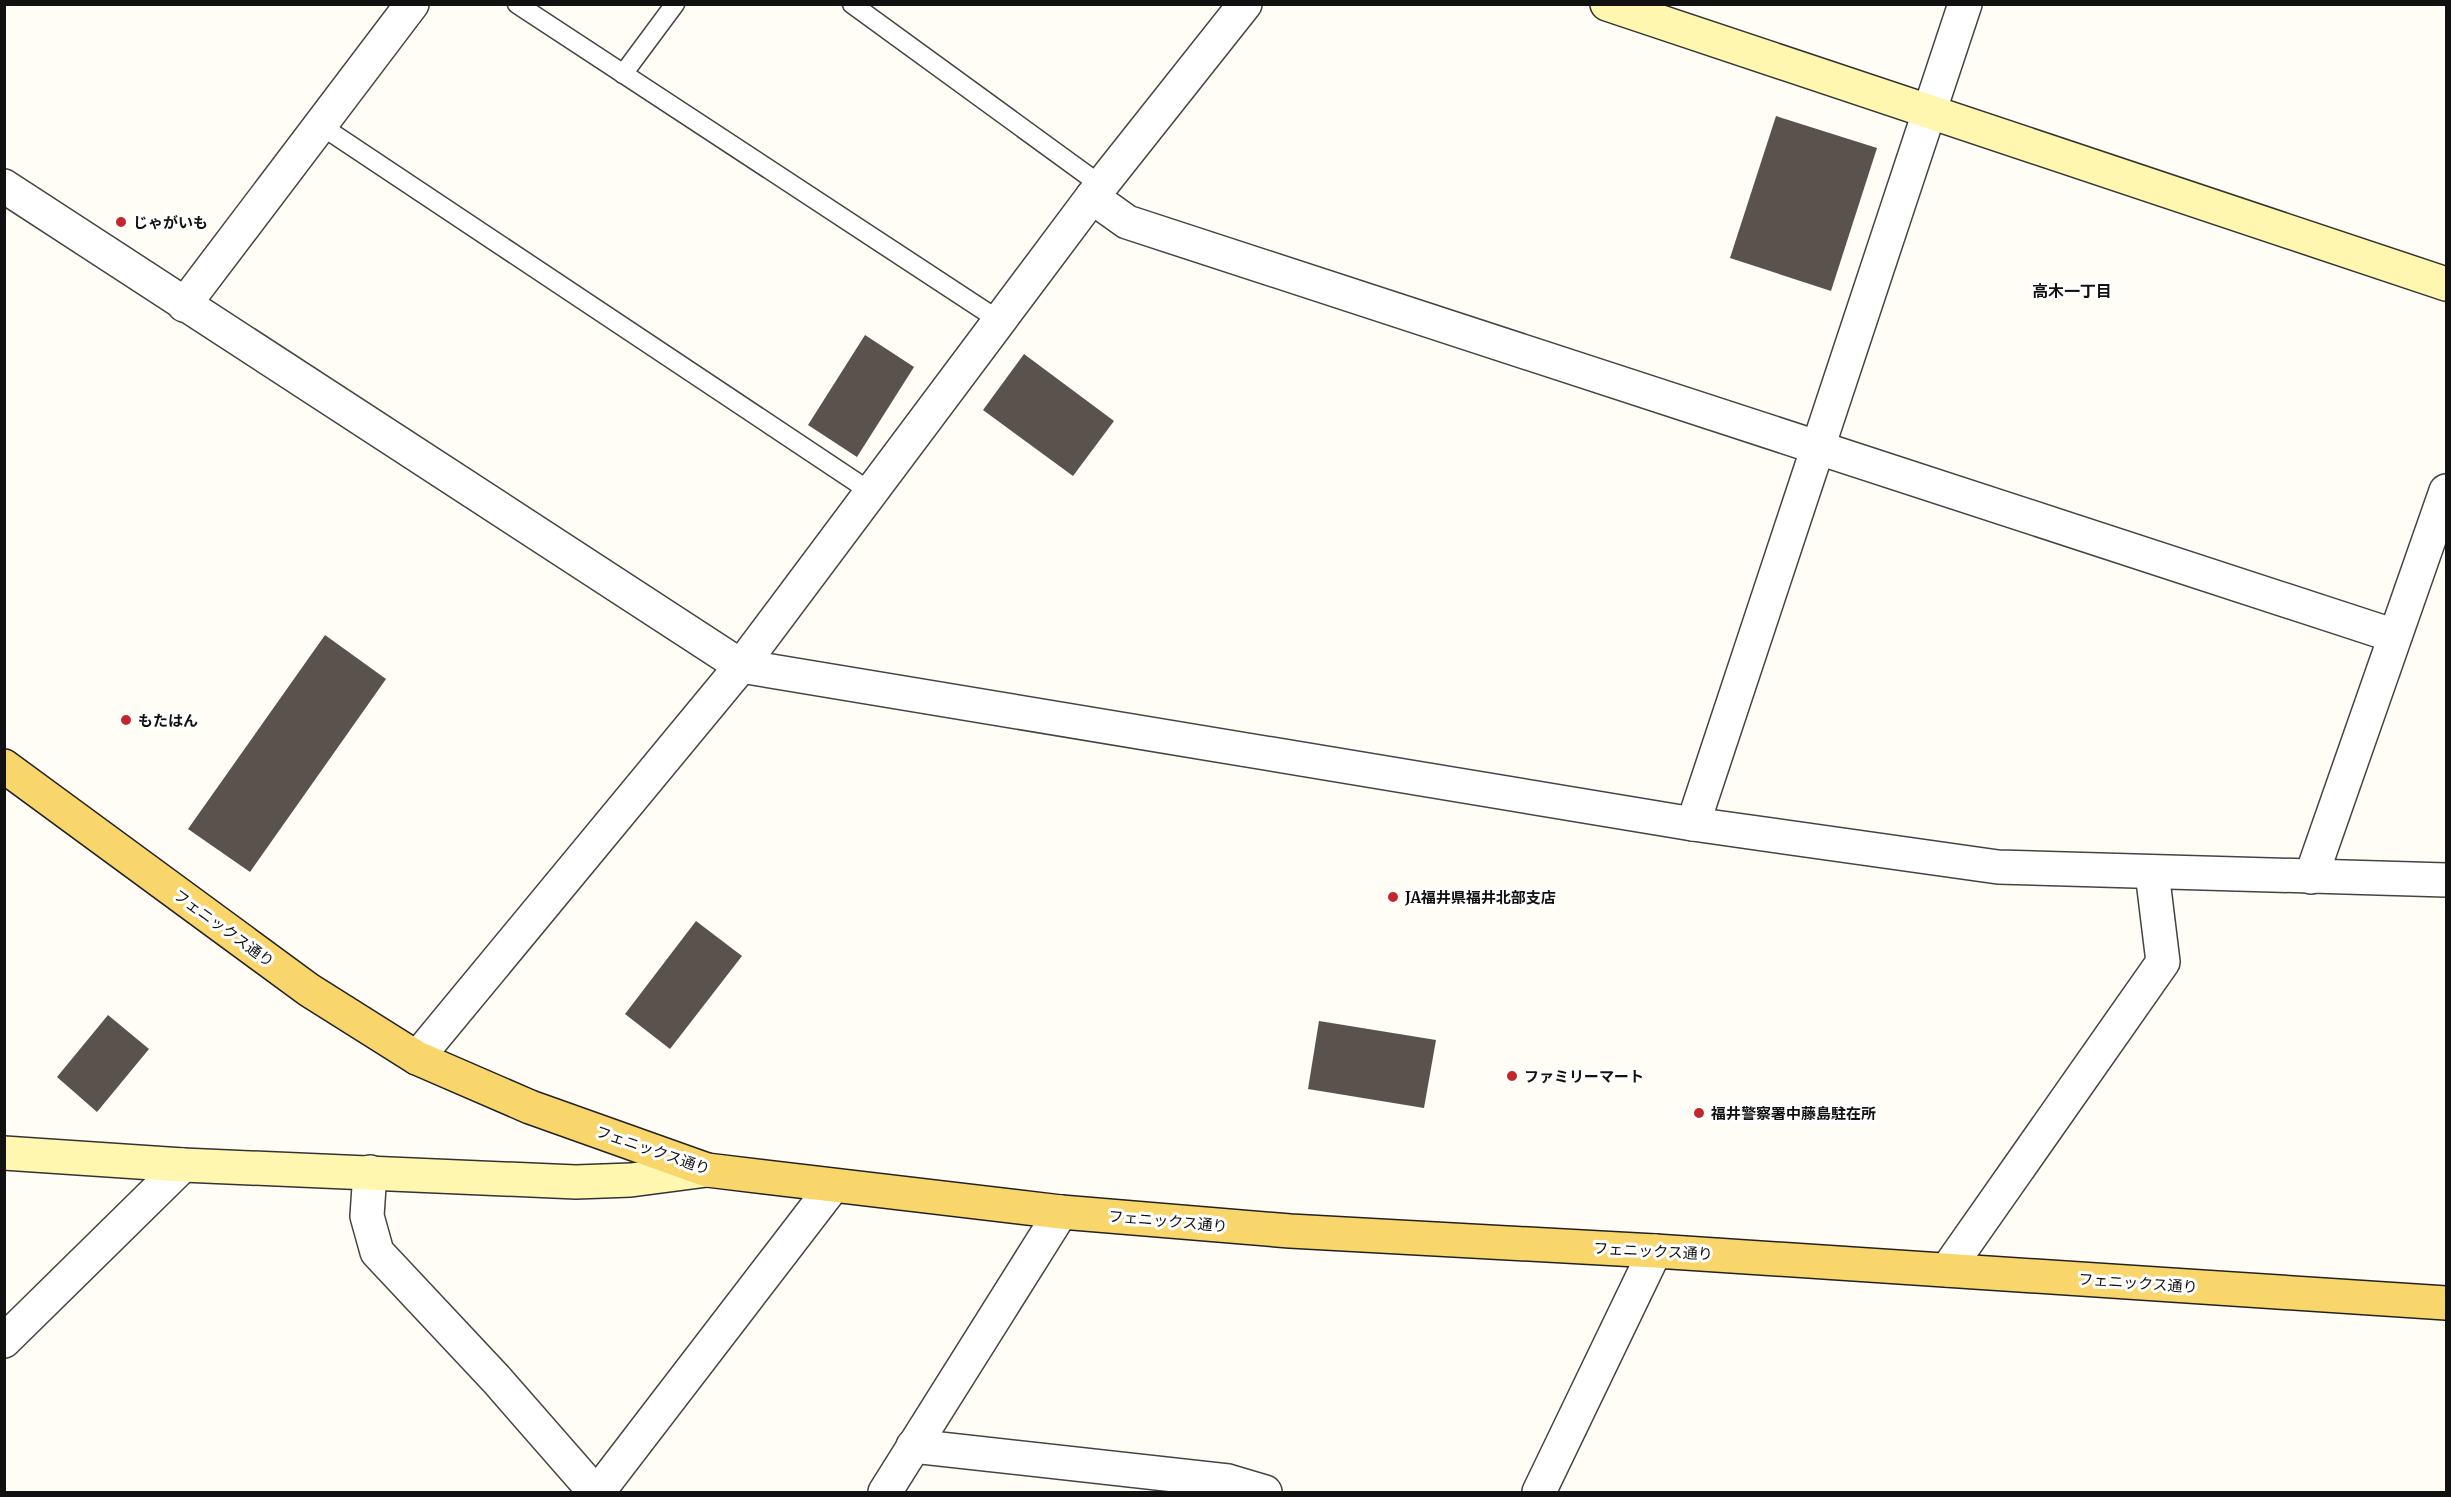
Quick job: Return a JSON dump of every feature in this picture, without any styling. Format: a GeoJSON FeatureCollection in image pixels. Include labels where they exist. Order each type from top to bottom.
{"type":"FeatureCollection","features":[{"type":"Feature","properties":{"kind":"main road","name":"フェニックス通り"},"geometry":{"type":"LineString","coordinates":[[4,766],[309,990],[417,1058],[530,1107],[707,1170],[832,1187],[1061,1212],[1290,1231],[1654,1251],[2446,1303]]}},
{"type":"Feature","properties":{"kind":"street"},"geometry":{"type":"LineString","coordinates":[[184,305],[411,4]]}},
{"type":"Feature","properties":{"kind":"street"},"geometry":{"type":"LineString","coordinates":[[417,1058],[741,666],[1097,192],[1245,4]]}},
{"type":"Feature","properties":{"kind":"street"},"geometry":{"type":"LineString","coordinates":[[1607,4],[2446,285]]}},
{"type":"Feature","properties":{"kind":"street"},"geometry":{"type":"LineString","coordinates":[[1693,824],[1965,4]]}},
{"type":"Feature","properties":{"kind":"street"},"geometry":{"type":"LineString","coordinates":[[4,186],[741,666],[1693,824],[1998,867],[2446,880]]}},
{"type":"Feature","properties":{"kind":"street"},"geometry":{"type":"LineString","coordinates":[[1097,192],[1127,222],[2395,636]]}},
{"type":"Feature","properties":{"kind":"street"},"geometry":{"type":"LineString","coordinates":[[2311,877],[2446,491]]}},
{"type":"Feature","properties":{"kind":"street"},"geometry":{"type":"LineString","coordinates":[[1947,1270],[2163,962],[2152,872]]}},
{"type":"Feature","properties":{"kind":"street"},"geometry":{"type":"LineString","coordinates":[[4,1153],[183,1165],[576,1182],[631,1180],[707,1170]]}},
{"type":"Feature","properties":{"kind":"street"},"geometry":{"type":"LineString","coordinates":[[4,1341],[183,1165]]}},
{"type":"Feature","properties":{"kind":"street"},"geometry":{"type":"LineString","coordinates":[[370,1172],[367,1216],[377,1252],[497,1380],[597,1492],[832,1187]]}},
{"type":"Feature","properties":{"kind":"street"},"geometry":{"type":"LineString","coordinates":[[885,1492],[1061,1212]]}},
{"type":"Feature","properties":{"kind":"street"},"geometry":{"type":"LineString","coordinates":[[1539,1492],[1654,1251]]}},
{"type":"Feature","properties":{"kind":"street"},"geometry":{"type":"LineString","coordinates":[[914,1446],[1265,1492]]}},
{"type":"Feature","properties":{"kind":"lane"},"geometry":{"type":"LineString","coordinates":[[517,4],[1000,321]]}},
{"type":"Feature","properties":{"kind":"lane"},"geometry":{"type":"LineString","coordinates":[[623,74],[675,4]]}},
{"type":"Feature","properties":{"kind":"lane"},"geometry":{"type":"LineString","coordinates":[[852,4],[1097,192]]}},
{"type":"Feature","properties":{"kind":"lane"},"geometry":{"type":"LineString","coordinates":[[320,125],[871,492]]}},
{"type":"Feature","properties":{"kind":"building"},"geometry":{"type":"Polygon","coordinates":[[[1776,116],[1877,148],[1831,291],[1730,258],[1776,116]]]}},
{"type":"Feature","properties":{"kind":"building"},"geometry":{"type":"Polygon","coordinates":[[[865,335],[914,367],[857,457],[808,425],[865,335]]]}},
{"type":"Feature","properties":{"kind":"building"},"geometry":{"type":"Polygon","coordinates":[[[1024,354],[1114,421],[1073,476],[983,410],[1024,354]]]}},
{"type":"Feature","properties":{"kind":"building"},"geometry":{"type":"Polygon","coordinates":[[[325,635],[386,679],[250,872],[188,829],[325,635]]]}},
{"type":"Feature","properties":{"kind":"building"},"geometry":{"type":"Polygon","coordinates":[[[696,921],[742,956],[670,1049],[625,1014],[696,921]]]}},
{"type":"Feature","properties":{"kind":"building"},"geometry":{"type":"Polygon","coordinates":[[[108,1015],[149,1049],[97,1112],[57,1077],[108,1015]]]}},
{"type":"Feature","properties":{"kind":"building"},"geometry":{"type":"Polygon","coordinates":[[[1319,1021],[1436,1040],[1424,1108],[1308,1089],[1319,1021]]]}},
{"type":"Feature","properties":{"kind":"place","name":"じゃがいも"},"geometry":{"type":"Point","coordinates":[121,222]}},
{"type":"Feature","properties":{"kind":"place","name":"もたはん"},"geometry":{"type":"Point","coordinates":[126,720]}},
{"type":"Feature","properties":{"kind":"place","name":"JA福井県福井北部支店"},"geometry":{"type":"Point","coordinates":[1393,897]}},
{"type":"Feature","properties":{"kind":"place","name":"ファミリーマート"},"geometry":{"type":"Point","coordinates":[1512,1076]}},
{"type":"Feature","properties":{"kind":"place","name":"福井警察署中藤島駐在所"},"geometry":{"type":"Point","coordinates":[1699,1113]}},
{"type":"Feature","properties":{"kind":"district","name":"高木一丁目"},"geometry":{"type":"Point","coordinates":[2072,291]}}]}
